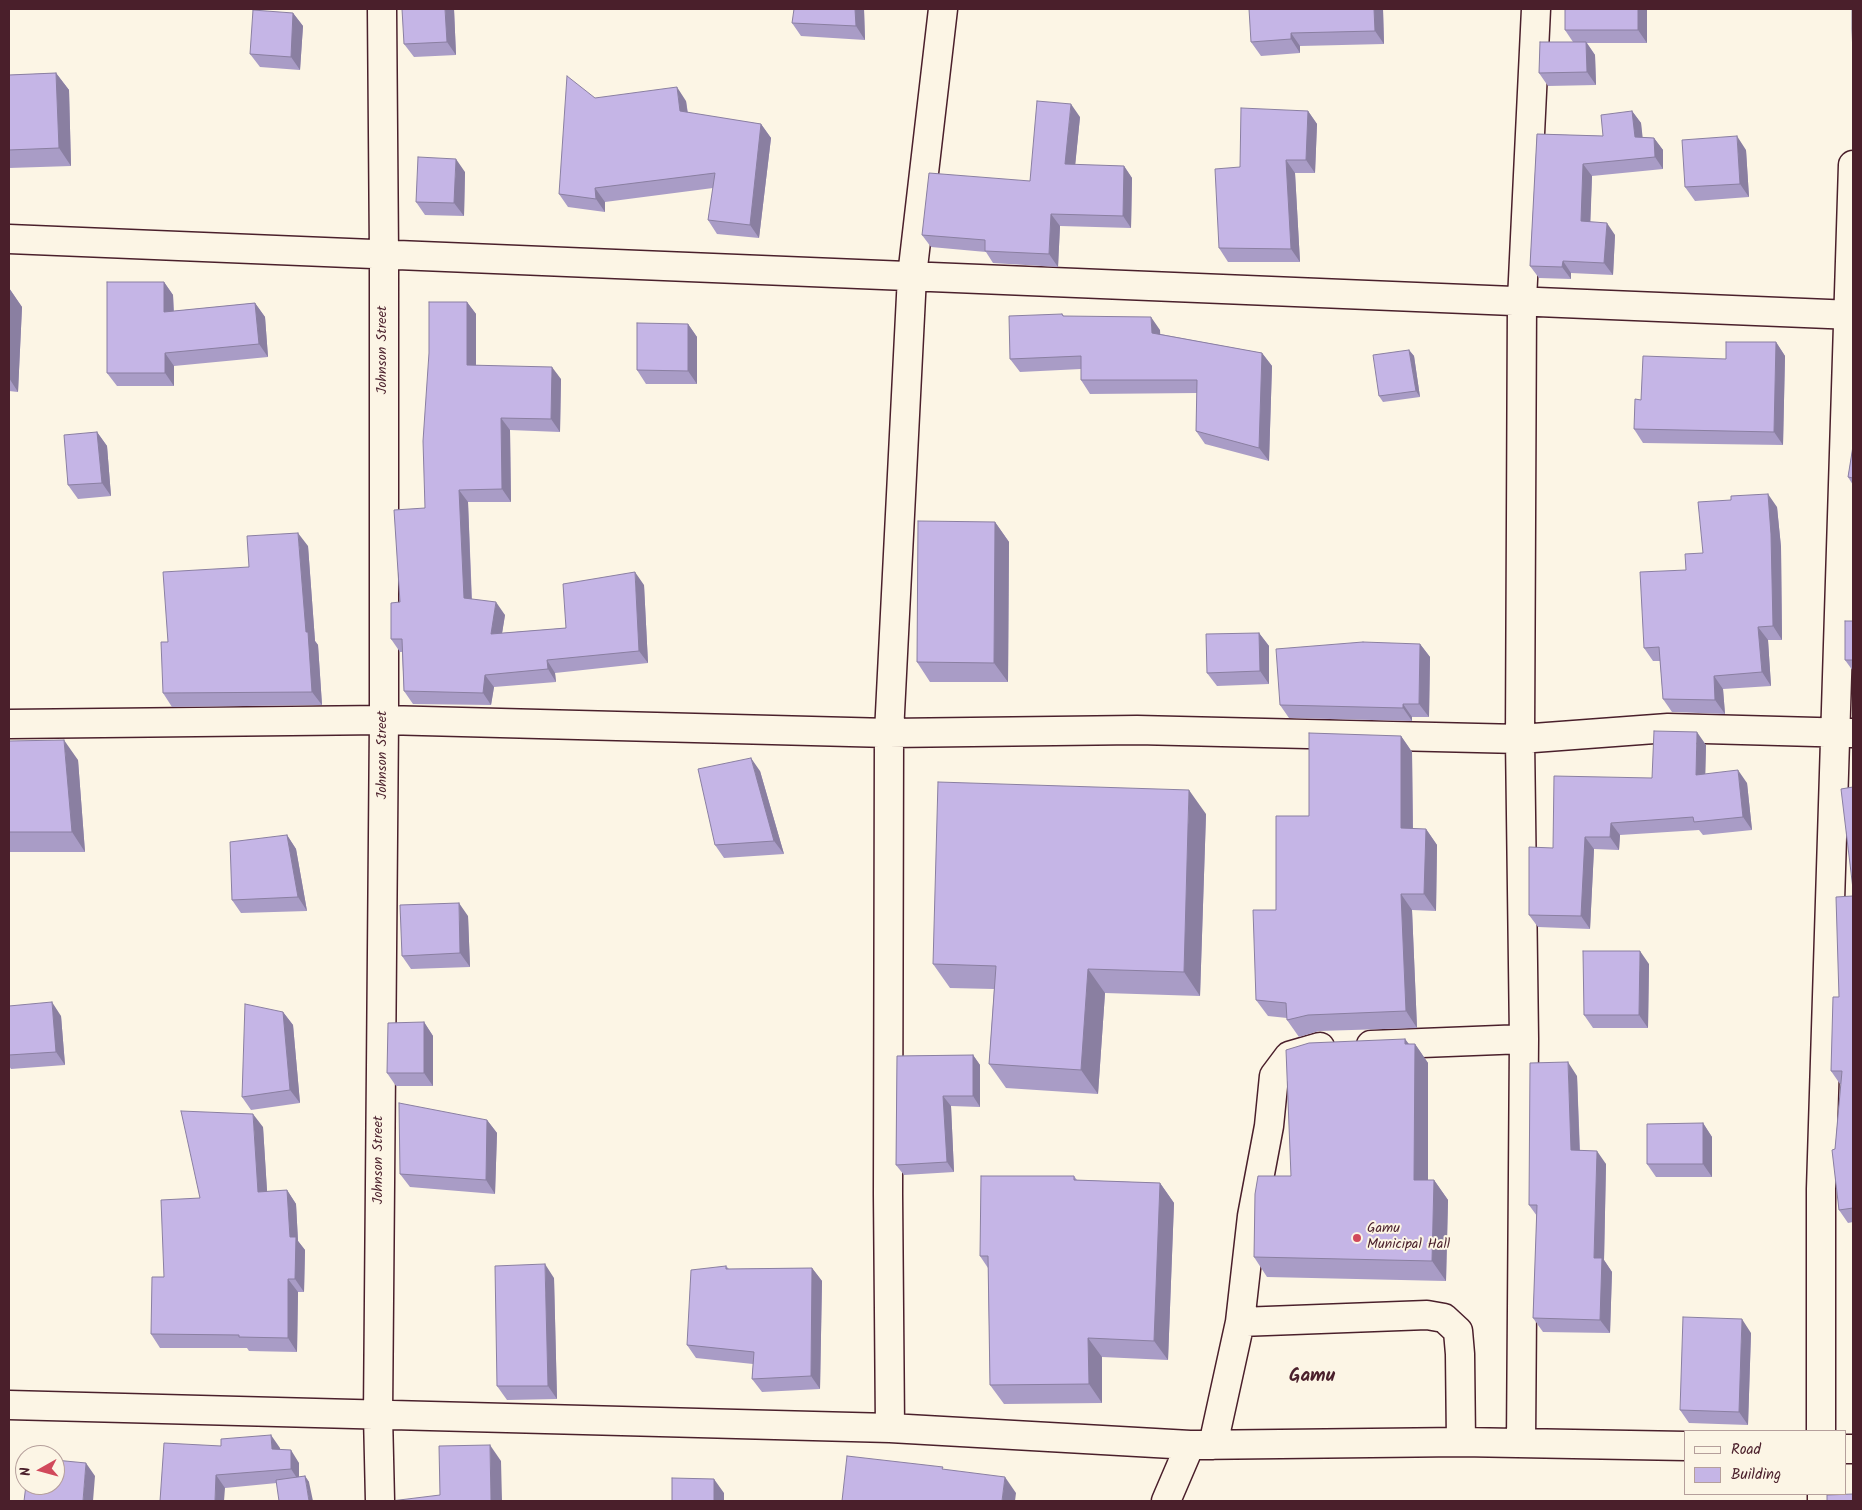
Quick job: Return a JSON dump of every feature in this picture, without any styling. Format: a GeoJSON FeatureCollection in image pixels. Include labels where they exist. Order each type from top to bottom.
{"type":"FeatureCollection","features":[{"type":"Feature","properties":{"kind":"street","name":"Johnson Street"},"geometry":{"type":"LineString","coordinates":[[380,1501],[378,1415],[384,720],[382,9]]}},
{"type":"Feature","properties":{"kind":"street"},"geometry":{"type":"LineString","coordinates":[[890,1428],[888,1194],[889,733],[912,276],[943,9]]}},
{"type":"Feature","properties":{"kind":"street"},"geometry":{"type":"LineString","coordinates":[[1521,1442],[1524,1039],[1520,740],[1522,300],[1536,9]]}},
{"type":"Feature","properties":{"kind":"street"},"geometry":{"type":"LineString","coordinates":[[1821,1430],[1821,1189],[1844,733],[1853,165]]}},
{"type":"Feature","properties":{"kind":"street"},"geometry":{"type":"LineString","coordinates":[[9,239],[1851,314]]}},
{"type":"Feature","properties":{"kind":"street"},"geometry":{"type":"LineString","coordinates":[[9,724],[384,720],[889,733],[1137,730],[1520,740],[1668,728],[1844,733]]}},
{"type":"Feature","properties":{"kind":"street"},"geometry":{"type":"LineString","coordinates":[[1166,1501],[1202,1445],[1240,1322],[1252,1216],[1269,1126],[1274,1076],[1289,1056],[1320,1047],[1524,1039]]}},
{"type":"Feature","properties":{"kind":"street"},"geometry":{"type":"LineString","coordinates":[[1240,1322],[1427,1315],[1444,1318],[1458,1331],[1461,1442]]}},
{"type":"Feature","properties":{"kind":"street"},"geometry":{"type":"LineString","coordinates":[[9,1405],[890,1428],[1202,1445],[1521,1442],[1684,1446]]}},
{"type":"Feature","properties":{"kind":"building"},"geometry":{"type":"Polygon","coordinates":[[[402,9],[445,9],[447,42],[404,44],[402,9]]]}},
{"type":"Feature","properties":{"kind":"building"},"geometry":{"type":"Polygon","coordinates":[[[794,9],[855,9],[856,26],[792,23],[794,9]]]}},
{"type":"Feature","properties":{"kind":"building"},"geometry":{"type":"Polygon","coordinates":[[[1249,9],[1374,9],[1375,31],[1291,33],[1291,39],[1251,42],[1249,9]]]}},
{"type":"Feature","properties":{"kind":"building"},"geometry":{"type":"Polygon","coordinates":[[[1565,9],[1638,9],[1638,30],[1565,30],[1565,9]]]}},
{"type":"Feature","properties":{"kind":"building"},"geometry":{"type":"Polygon","coordinates":[[[1853,9],[1853,56],[1852,29],[1853,9]]]}},
{"type":"Feature","properties":{"kind":"building"},"geometry":{"type":"Polygon","coordinates":[[[253,10],[293,13],[291,57],[250,54],[253,10]]]}},
{"type":"Feature","properties":{"kind":"building"},"geometry":{"type":"Polygon","coordinates":[[[1540,42],[1586,42],[1587,72],[1539,73],[1540,42]]]}},
{"type":"Feature","properties":{"kind":"building"},"geometry":{"type":"Polygon","coordinates":[[[56,73],[59,148],[9,150],[9,75],[56,73]]]}},
{"type":"Feature","properties":{"kind":"building"},"geometry":{"type":"Polygon","coordinates":[[[567,76],[595,98],[677,87],[680,111],[761,124],[750,225],[708,220],[715,173],[595,188],[596,199],[559,194],[567,76]]]}},
{"type":"Feature","properties":{"kind":"building"},"geometry":{"type":"Polygon","coordinates":[[[1037,101],[1071,104],[1065,164],[1124,166],[1123,216],[1051,214],[1049,254],[985,251],[985,240],[922,235],[929,173],[1030,181],[1037,101]]]}},
{"type":"Feature","properties":{"kind":"building"},"geometry":{"type":"Polygon","coordinates":[[[1241,108],[1308,111],[1306,160],[1286,160],[1291,249],[1219,248],[1215,169],[1240,167],[1241,108]]]}},
{"type":"Feature","properties":{"kind":"building"},"geometry":{"type":"Polygon","coordinates":[[[1632,111],[1635,137],[1654,138],[1655,157],[1583,164],[1581,221],[1607,223],[1604,263],[1563,261],[1562,267],[1530,266],[1537,134],[1603,136],[1601,115],[1632,111]]]}},
{"type":"Feature","properties":{"kind":"building"},"geometry":{"type":"Polygon","coordinates":[[[1737,136],[1740,184],[1685,187],[1682,140],[1737,136]]]}},
{"type":"Feature","properties":{"kind":"building"},"geometry":{"type":"Polygon","coordinates":[[[418,157],[456,159],[454,203],[416,202],[418,157]]]}},
{"type":"Feature","properties":{"kind":"building"},"geometry":{"type":"Polygon","coordinates":[[[107,282],[164,282],[164,312],[255,303],[259,344],[165,353],[165,373],[107,373],[107,282]]]}},
{"type":"Feature","properties":{"kind":"building"},"geometry":{"type":"Polygon","coordinates":[[[429,302],[467,302],[467,365],[552,367],[551,419],[501,418],[502,489],[459,490],[464,598],[496,602],[491,634],[566,628],[563,584],[635,572],[639,651],[547,660],[548,669],[485,675],[483,693],[404,691],[402,639],[391,639],[391,603],[400,602],[394,510],[425,508],[423,441],[429,353],[429,302]]]}},
{"type":"Feature","properties":{"kind":"building"},"geometry":{"type":"Polygon","coordinates":[[[1062,314],[1063,316],[1151,317],[1152,333],[1262,353],[1259,448],[1196,431],[1197,380],[1081,380],[1081,356],[1010,359],[1009,316],[1062,314]]]}},
{"type":"Feature","properties":{"kind":"building"},"geometry":{"type":"Polygon","coordinates":[[[637,323],[688,324],[688,371],[637,370],[637,323]]]}},
{"type":"Feature","properties":{"kind":"building"},"geometry":{"type":"Polygon","coordinates":[[[1726,342],[1776,342],[1774,432],[1634,429],[1635,399],[1641,400],[1643,356],[1726,359],[1726,342]]]}},
{"type":"Feature","properties":{"kind":"building"},"geometry":{"type":"Polygon","coordinates":[[[1409,350],[1416,391],[1379,396],[1373,355],[1409,350]]]}},
{"type":"Feature","properties":{"kind":"building"},"geometry":{"type":"Polygon","coordinates":[[[97,432],[102,483],[68,485],[64,435],[97,432]]]}},
{"type":"Feature","properties":{"kind":"building"},"geometry":{"type":"Polygon","coordinates":[[[1853,446],[1853,478],[1848,477],[1853,446]]]}},
{"type":"Feature","properties":{"kind":"building"},"geometry":{"type":"Polygon","coordinates":[[[1768,494],[1773,626],[1758,627],[1762,672],[1714,676],[1715,700],[1663,699],[1659,647],[1644,648],[1640,572],[1686,570],[1685,554],[1703,553],[1698,502],[1731,500],[1731,496],[1768,494]]]}},
{"type":"Feature","properties":{"kind":"building"},"geometry":{"type":"Polygon","coordinates":[[[918,521],[995,522],[994,663],[917,662],[918,521]]]}},
{"type":"Feature","properties":{"kind":"building"},"geometry":{"type":"Polygon","coordinates":[[[298,533],[312,692],[163,693],[161,642],[168,642],[163,572],[249,567],[247,536],[298,533]]]}},
{"type":"Feature","properties":{"kind":"building"},"geometry":{"type":"Polygon","coordinates":[[[1845,621],[1853,621],[1853,660],[1845,660],[1845,621]]]}},
{"type":"Feature","properties":{"kind":"building"},"geometry":{"type":"Polygon","coordinates":[[[1259,633],[1260,671],[1207,673],[1206,634],[1259,633]]]}},
{"type":"Feature","properties":{"kind":"building"},"geometry":{"type":"Polygon","coordinates":[[[1363,642],[1420,644],[1419,704],[1403,704],[1403,708],[1280,705],[1276,649],[1363,642]]]}},
{"type":"Feature","properties":{"kind":"building"},"geometry":{"type":"Polygon","coordinates":[[[1654,731],[1697,732],[1696,775],[1738,770],[1743,817],[1694,822],[1693,817],[1611,823],[1610,837],[1585,837],[1581,916],[1529,915],[1529,847],[1553,848],[1554,776],[1652,778],[1654,731]]]}},
{"type":"Feature","properties":{"kind":"building"},"geometry":{"type":"Polygon","coordinates":[[[1309,733],[1401,736],[1401,828],[1426,829],[1424,894],[1401,894],[1406,1011],[1308,1015],[1287,1020],[1286,1003],[1256,1000],[1253,910],[1276,910],[1276,816],[1309,816],[1309,733]]]}},
{"type":"Feature","properties":{"kind":"building"},"geometry":{"type":"Polygon","coordinates":[[[64,740],[72,832],[9,832],[9,741],[64,740]]]}},
{"type":"Feature","properties":{"kind":"building"},"geometry":{"type":"Polygon","coordinates":[[[751,758],[774,841],[715,845],[698,769],[751,758]]]}},
{"type":"Feature","properties":{"kind":"building"},"geometry":{"type":"Polygon","coordinates":[[[938,782],[1189,790],[1184,972],[1088,969],[1081,1070],[989,1064],[996,966],[933,964],[938,782]]]}},
{"type":"Feature","properties":{"kind":"building"},"geometry":{"type":"Polygon","coordinates":[[[1853,787],[1853,889],[1841,789],[1853,787]]]}},
{"type":"Feature","properties":{"kind":"building"},"geometry":{"type":"Polygon","coordinates":[[[287,835],[298,897],[232,900],[230,842],[287,835]]]}},
{"type":"Feature","properties":{"kind":"building"},"geometry":{"type":"Polygon","coordinates":[[[1853,896],[1853,1208],[1839,1210],[1832,1150],[1835,1149],[1842,1071],[1831,1071],[1833,997],[1839,997],[1836,897],[1853,896]]]}},
{"type":"Feature","properties":{"kind":"building"},"geometry":{"type":"Polygon","coordinates":[[[459,903],[460,953],[402,956],[400,905],[459,903]]]}},
{"type":"Feature","properties":{"kind":"building"},"geometry":{"type":"Polygon","coordinates":[[[1583,951],[1640,951],[1639,1015],[1584,1015],[1583,951]]]}},
{"type":"Feature","properties":{"kind":"building"},"geometry":{"type":"Polygon","coordinates":[[[52,1002],[56,1052],[9,1055],[9,1006],[52,1002]]]}},
{"type":"Feature","properties":{"kind":"building"},"geometry":{"type":"Polygon","coordinates":[[[245,1004],[283,1012],[290,1090],[242,1097],[245,1004]]]}},
{"type":"Feature","properties":{"kind":"building"},"geometry":{"type":"Polygon","coordinates":[[[424,1022],[424,1073],[387,1073],[388,1023],[424,1022]]]}},
{"type":"Feature","properties":{"kind":"building"},"geometry":{"type":"Polygon","coordinates":[[[1405,1039],[1405,1044],[1415,1044],[1414,1180],[1434,1180],[1432,1261],[1254,1257],[1255,1194],[1258,1176],[1291,1176],[1286,1050],[1309,1043],[1405,1039]]]}},
{"type":"Feature","properties":{"kind":"building"},"geometry":{"type":"Polygon","coordinates":[[[973,1055],[973,1096],[943,1096],[947,1162],[896,1165],[897,1056],[973,1055]]]}},
{"type":"Feature","properties":{"kind":"building"},"geometry":{"type":"Polygon","coordinates":[[[1568,1062],[1571,1150],[1597,1151],[1594,1258],[1602,1258],[1600,1320],[1533,1318],[1537,1205],[1529,1205],[1530,1063],[1568,1062]]]}},
{"type":"Feature","properties":{"kind":"building"},"geometry":{"type":"Polygon","coordinates":[[[399,1103],[487,1120],[486,1180],[400,1174],[399,1103]]]}},
{"type":"Feature","properties":{"kind":"building"},"geometry":{"type":"Polygon","coordinates":[[[181,1111],[253,1114],[258,1192],[287,1190],[290,1237],[296,1237],[295,1279],[288,1279],[288,1338],[239,1337],[239,1335],[151,1334],[152,1277],[164,1277],[161,1200],[200,1198],[181,1111]]]}},
{"type":"Feature","properties":{"kind":"building"},"geometry":{"type":"Polygon","coordinates":[[[1703,1123],[1703,1164],[1647,1164],[1647,1124],[1703,1123]]]}},
{"type":"Feature","properties":{"kind":"building"},"geometry":{"type":"Polygon","coordinates":[[[981,1176],[1074,1176],[1074,1180],[1160,1183],[1154,1341],[1088,1338],[1089,1384],[990,1385],[988,1256],[980,1256],[981,1176]]]}},
{"type":"Feature","properties":{"kind":"building"},"geometry":{"type":"Polygon","coordinates":[[[545,1264],[548,1386],[497,1386],[495,1266],[545,1264]]]}},
{"type":"Feature","properties":{"kind":"building"},"geometry":{"type":"Polygon","coordinates":[[[726,1266],[726,1269],[812,1268],[811,1376],[752,1379],[754,1352],[687,1345],[691,1270],[726,1266]]]}},
{"type":"Feature","properties":{"kind":"building"},"geometry":{"type":"Polygon","coordinates":[[[1683,1317],[1742,1319],[1739,1412],[1680,1410],[1683,1317]]]}},
{"type":"Feature","properties":{"kind":"building"},"geometry":{"type":"Polygon","coordinates":[[[271,1435],[272,1449],[291,1450],[291,1469],[216,1475],[215,1501],[160,1501],[164,1443],[221,1446],[221,1439],[271,1435]]]}},
{"type":"Feature","properties":{"kind":"building"},"geometry":{"type":"Polygon","coordinates":[[[490,1445],[491,1501],[391,1501],[440,1495],[439,1446],[490,1445]]]}},
{"type":"Feature","properties":{"kind":"building"},"geometry":{"type":"Polygon","coordinates":[[[847,1456],[943,1467],[942,1469],[1005,1477],[1002,1501],[842,1501],[847,1456]]]}},
{"type":"Feature","properties":{"kind":"building"},"geometry":{"type":"Polygon","coordinates":[[[65,1461],[86,1463],[83,1501],[24,1501],[25,1495],[65,1495],[65,1461]]]}},
{"type":"Feature","properties":{"kind":"building"},"geometry":{"type":"Polygon","coordinates":[[[305,1476],[309,1501],[279,1501],[276,1480],[305,1476]]]}},
{"type":"Feature","properties":{"kind":"building"},"geometry":{"type":"Polygon","coordinates":[[[672,1478],[714,1479],[714,1501],[672,1501],[672,1478]]]}},
{"type":"Feature","properties":{"kind":"building"},"geometry":{"type":"Polygon","coordinates":[[[1853,1494],[1853,1501],[1827,1501],[1827,1495],[1853,1494]]]}},
{"type":"Feature","properties":{"kind":"place","name":"Gamu Municipal Hall"},"geometry":{"type":"Point","coordinates":[1357,1238]}},
{"type":"Feature","properties":{"kind":"district","name":"Gamu"},"geometry":{"type":"Point","coordinates":[1312,1378]}}]}
